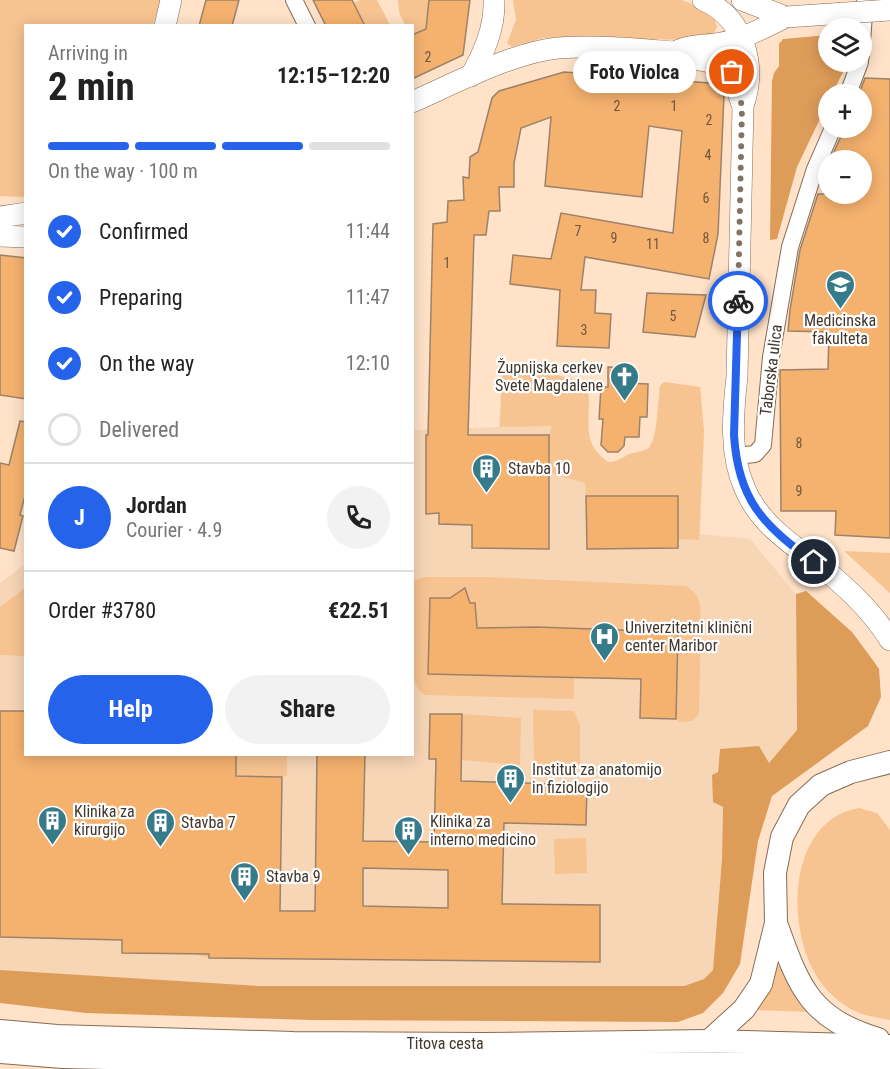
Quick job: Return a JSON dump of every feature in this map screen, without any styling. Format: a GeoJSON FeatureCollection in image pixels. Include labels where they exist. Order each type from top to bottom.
{"type":"FeatureCollection","features":[{"type":"Feature","properties":{"kind":"main road"},"geometry":{"type":"LineString","coordinates":[[709,1041],[744,1009],[761,984],[776,924],[775,873],[782,837],[799,805],[821,785],[850,772],[890,762]]}},
{"type":"Feature","properties":{"kind":"main road"},"geometry":{"type":"LineString","coordinates":[[776,924],[794,973],[804,990],[821,1010],[837,1023],[890,1045]]}},
{"type":"Feature","properties":{"kind":"main road","name":"Titova cesta"},"geometry":{"type":"LineString","coordinates":[[0,1031],[57,1036],[292,1043],[483,1044],[709,1041],[890,1045]]}},
{"type":"Feature","properties":{"kind":"main road","name":"Titova cesta"},"geometry":{"type":"LineString","coordinates":[[0,1052],[63,1057],[286,1062],[705,1066],[890,1064]]}},
{"type":"Feature","properties":{"kind":"street"},"geometry":{"type":"LineString","coordinates":[[165,24],[171,0]]}},
{"type":"Feature","properties":{"kind":"street"},"geometry":{"type":"LineString","coordinates":[[294,0],[306,24]]}},
{"type":"Feature","properties":{"kind":"street"},"geometry":{"type":"LineString","coordinates":[[471,76],[491,32],[494,0]]}},
{"type":"Feature","properties":{"kind":"street"},"geometry":{"type":"LineString","coordinates":[[703,0],[726,14],[746,48],[749,89],[742,106]]}},
{"type":"Feature","properties":{"kind":"street"},"geometry":{"type":"LineString","coordinates":[[741,0],[786,17]]}},
{"type":"Feature","properties":{"kind":"street"},"geometry":{"type":"LineString","coordinates":[[864,18],[865,0]]}},
{"type":"Feature","properties":{"kind":"street"},"geometry":{"type":"LineString","coordinates":[[414,101],[529,54],[557,48],[673,52],[685,47],[722,43],[742,38],[786,17],[890,10]]}},
{"type":"Feature","properties":{"kind":"street"},"geometry":{"type":"LineString","coordinates":[[673,52],[684,58],[714,62],[732,72],[742,106],[737,376],[733,412],[735,456],[745,489],[769,527],[857,598],[874,615],[890,640]]}},
{"type":"Feature","properties":{"kind":"street","name":"Taborska ulica"},"geometry":{"type":"LineString","coordinates":[[735,456],[756,454],[764,445],[771,357],[790,247],[815,169],[829,138]]}},
{"type":"Feature","properties":{"kind":"street"},"geometry":{"type":"LineString","coordinates":[[0,217],[24,213]]}},
{"type":"Feature","properties":{"kind":"street"},"geometry":{"type":"LineString","coordinates":[[0,227],[24,226]]}},
{"type":"Feature","properties":{"kind":"street"},"geometry":{"type":"LineString","coordinates":[[0,236],[24,237]]}},
{"type":"Feature","properties":{"kind":"shaded area"},"geometry":{"type":"Polygon","coordinates":[[[0,0],[161,0],[153,24],[24,24],[24,197],[0,196],[0,0]]]}},
{"type":"Feature","properties":{"kind":"shaded area"},"geometry":{"type":"Polygon","coordinates":[[[360,0],[377,0],[389,24],[364,24],[354,3],[360,0]]]}},
{"type":"Feature","properties":{"kind":"shaded area"},"geometry":{"type":"Polygon","coordinates":[[[398,0],[429,0],[426,29],[414,35],[414,24],[405,24],[399,12],[398,0]]]}},
{"type":"Feature","properties":{"kind":"shaded area"},"geometry":{"type":"Polygon","coordinates":[[[513,0],[681,0],[698,6],[708,13],[717,27],[713,35],[689,40],[563,37],[543,38],[512,47],[507,43],[516,20],[513,0]]]}},
{"type":"Feature","properties":{"kind":"shaded area"},"geometry":{"type":"Polygon","coordinates":[[[818,36],[818,72],[843,72],[837,84],[818,84],[818,123],[797,167],[777,239],[770,240],[772,81],[779,66],[779,44],[783,39],[818,36]]]}},
{"type":"Feature","properties":{"kind":"shaded area","name":"Univerzitetni klinični center Maribor"},"geometry":{"type":"Polygon","coordinates":[[[502,373],[558,375],[584,385],[588,390],[588,435],[592,446],[606,461],[621,460],[626,455],[647,449],[651,444],[655,432],[660,386],[664,382],[700,387],[704,432],[700,534],[750,539],[796,594],[797,730],[769,763],[720,749],[713,802],[723,807],[722,859],[713,970],[704,979],[684,986],[542,987],[260,986],[0,970],[0,583],[24,565],[24,756],[414,756],[414,430],[499,427],[502,373]]]}},
{"type":"Feature","properties":{"kind":"shaded area"},"geometry":{"type":"Polygon","coordinates":[[[502,373],[555,375],[583,385],[589,398],[591,440],[596,451],[610,462],[648,449],[656,429],[660,386],[664,382],[700,387],[704,432],[699,540],[678,539],[678,496],[586,496],[585,483],[549,473],[549,435],[552,426],[500,427],[502,373]]]}},
{"type":"Feature","properties":{"kind":"shaded area"},"geometry":{"type":"Polygon","coordinates":[[[844,551],[890,553],[890,593],[844,551]]]}},
{"type":"Feature","properties":{"kind":"shaded area"},"geometry":{"type":"Polygon","coordinates":[[[425,577],[487,577],[686,586],[696,594],[700,604],[699,714],[692,721],[679,722],[676,719],[678,632],[536,627],[471,628],[471,610],[476,609],[475,603],[469,603],[464,592],[429,674],[574,678],[574,699],[425,695],[419,691],[414,680],[414,580],[425,577]]]}},
{"type":"Feature","properties":{"kind":"shaded area"},"geometry":{"type":"Polygon","coordinates":[[[24,589],[24,656],[0,655],[0,607],[24,589]]]}},
{"type":"Feature","properties":{"kind":"shaded area"},"geometry":{"type":"Polygon","coordinates":[[[806,591],[852,632],[872,659],[879,669],[881,697],[868,726],[772,796],[758,841],[740,964],[723,993],[703,1013],[678,1022],[312,1020],[86,1013],[0,1003],[0,970],[260,986],[684,986],[704,979],[713,970],[722,859],[723,807],[713,802],[712,775],[718,772],[720,749],[759,746],[769,763],[797,730],[796,594],[806,591]]]}},
{"type":"Feature","properties":{"kind":"shaded area"},"geometry":{"type":"Polygon","coordinates":[[[533,710],[574,711],[580,725],[580,768],[534,766],[533,710]]]}},
{"type":"Feature","properties":{"kind":"shaded area"},"geometry":{"type":"Polygon","coordinates":[[[462,714],[521,718],[520,765],[461,760],[462,714]]]}},
{"type":"Feature","properties":{"kind":"shaded area"},"geometry":{"type":"Polygon","coordinates":[[[231,756],[287,756],[287,776],[212,776],[209,958],[195,954],[198,762],[231,756]]]}},
{"type":"Feature","properties":{"kind":"shaded area"},"geometry":{"type":"Polygon","coordinates":[[[859,808],[877,813],[890,830],[890,1020],[859,1013],[832,995],[816,975],[805,949],[798,920],[798,890],[803,861],[815,837],[833,818],[859,808]]]}},
{"type":"Feature","properties":{"kind":"shaded area"},"geometry":{"type":"Polygon","coordinates":[[[586,838],[587,873],[555,874],[554,839],[586,838]]]}},
{"type":"Feature","properties":{"kind":"shaded area"},"geometry":{"type":"Polygon","coordinates":[[[776,966],[781,966],[795,995],[809,1012],[755,1010],[776,966]]]}},
{"type":"Feature","properties":{"kind":"building"},"geometry":{"type":"Polygon","coordinates":[[[206,0],[239,0],[233,24],[200,24],[206,0]]]}},
{"type":"Feature","properties":{"kind":"building"},"geometry":{"type":"Polygon","coordinates":[[[313,0],[352,0],[364,24],[325,24],[313,0]]]}},
{"type":"Feature","properties":{"kind":"building"},"geometry":{"type":"Polygon","coordinates":[[[429,0],[470,0],[463,55],[414,78],[414,34],[426,29],[429,0]]]}},
{"type":"Feature","properties":{"kind":"building"},"geometry":{"type":"Polygon","coordinates":[[[564,72],[710,83],[724,95],[718,234],[709,279],[585,257],[581,290],[596,290],[595,313],[611,314],[609,348],[557,346],[560,290],[510,284],[513,255],[551,259],[561,213],[673,233],[682,131],[649,126],[642,197],[545,186],[551,117],[521,128],[514,163],[514,187],[499,187],[500,211],[489,211],[486,235],[474,235],[468,435],[549,435],[549,549],[472,548],[472,525],[439,524],[439,513],[426,514],[426,435],[428,435],[433,224],[447,222],[448,201],[464,200],[463,177],[469,178],[470,157],[478,152],[492,98],[499,91],[564,72]]]}},
{"type":"Feature","properties":{"kind":"building","name":"Medicinska fakulteta"},"geometry":{"type":"Polygon","coordinates":[[[865,78],[890,79],[890,538],[835,535],[836,511],[781,511],[780,370],[828,369],[829,332],[788,331],[800,250],[818,194],[818,204],[872,204],[872,150],[835,150],[840,138],[872,138],[872,84],[863,84],[865,78]]]}},
{"type":"Feature","properties":{"kind":"building"},"geometry":{"type":"Polygon","coordinates":[[[0,255],[24,258],[24,399],[0,395],[0,255]]]}},
{"type":"Feature","properties":{"kind":"building"},"geometry":{"type":"Polygon","coordinates":[[[647,293],[706,295],[695,337],[643,332],[647,293]]]}},
{"type":"Feature","properties":{"kind":"building","name":"Župnijska cerkev Svete Magdalene"},"geometry":{"type":"Polygon","coordinates":[[[608,367],[627,368],[626,383],[648,384],[647,417],[640,417],[639,437],[625,437],[624,446],[618,452],[608,452],[601,445],[603,419],[599,419],[601,387],[608,387],[608,367]]]}},
{"type":"Feature","properties":{"kind":"building"},"geometry":{"type":"Polygon","coordinates":[[[20,421],[24,422],[24,500],[20,515],[23,516],[14,551],[0,548],[0,463],[9,465],[20,421]]]}},
{"type":"Feature","properties":{"kind":"building"},"geometry":{"type":"Polygon","coordinates":[[[586,496],[678,496],[678,548],[587,549],[586,496]]]}},
{"type":"Feature","properties":{"kind":"building"},"geometry":{"type":"Polygon","coordinates":[[[465,588],[470,603],[475,603],[477,628],[536,627],[678,632],[676,719],[640,718],[641,679],[428,674],[430,598],[450,598],[465,588]]]}},
{"type":"Feature","properties":{"kind":"building"},"geometry":{"type":"Polygon","coordinates":[[[0,711],[24,711],[24,756],[236,756],[236,776],[282,777],[280,911],[315,911],[317,756],[365,756],[363,841],[434,842],[436,759],[429,759],[430,714],[462,714],[461,781],[587,785],[586,825],[504,823],[502,904],[600,905],[600,962],[209,958],[209,954],[122,953],[122,940],[0,937],[0,711]],[[363,868],[363,906],[448,908],[448,870],[363,868]]]}},
{"type":"Feature","properties":{"kind":"way so far"},"geometry":{"type":"LineString","coordinates":[[732,72],[742,106],[738,301]]}},
{"type":"Feature","properties":{"kind":"place","name":"Foto Violca"},"geometry":{"type":"Point","coordinates":[732,72]}},
{"type":"Feature","properties":{"kind":"place","name":"Medicinska fakulteta"},"geometry":{"type":"Point","coordinates":[840,310]}},
{"type":"Feature","properties":{"kind":"place","name":"Župnijska cerkev Svete Magdalene"},"geometry":{"type":"Point","coordinates":[624,402]}},
{"type":"Feature","properties":{"kind":"place","name":"Stavba 10"},"geometry":{"type":"Point","coordinates":[487,494]}},
{"type":"Feature","properties":{"kind":"place","name":"Univerzitetni klinični center Maribor"},"geometry":{"type":"Point","coordinates":[604,662]}},
{"type":"Feature","properties":{"kind":"place","name":"Institut za anatomijo in fiziologijo"},"geometry":{"type":"Point","coordinates":[511,804]}},
{"type":"Feature","properties":{"kind":"place","name":"Klinika za kirurgijo"},"geometry":{"type":"Point","coordinates":[53,846]}},
{"type":"Feature","properties":{"kind":"place","name":"Stavba 7"},"geometry":{"type":"Point","coordinates":[160,848]}},
{"type":"Feature","properties":{"kind":"place","name":"Klinika za interno medicino"},"geometry":{"type":"Point","coordinates":[409,856]}},
{"type":"Feature","properties":{"kind":"place","name":"Stavba 9"},"geometry":{"type":"Point","coordinates":[245,902]}},
{"type":"Feature","properties":{"kind":"route"},"geometry":{"type":"LineString","coordinates":[[738,301],[737,376],[733,412],[735,456],[745,489],[769,527],[814,562]]}}]}
